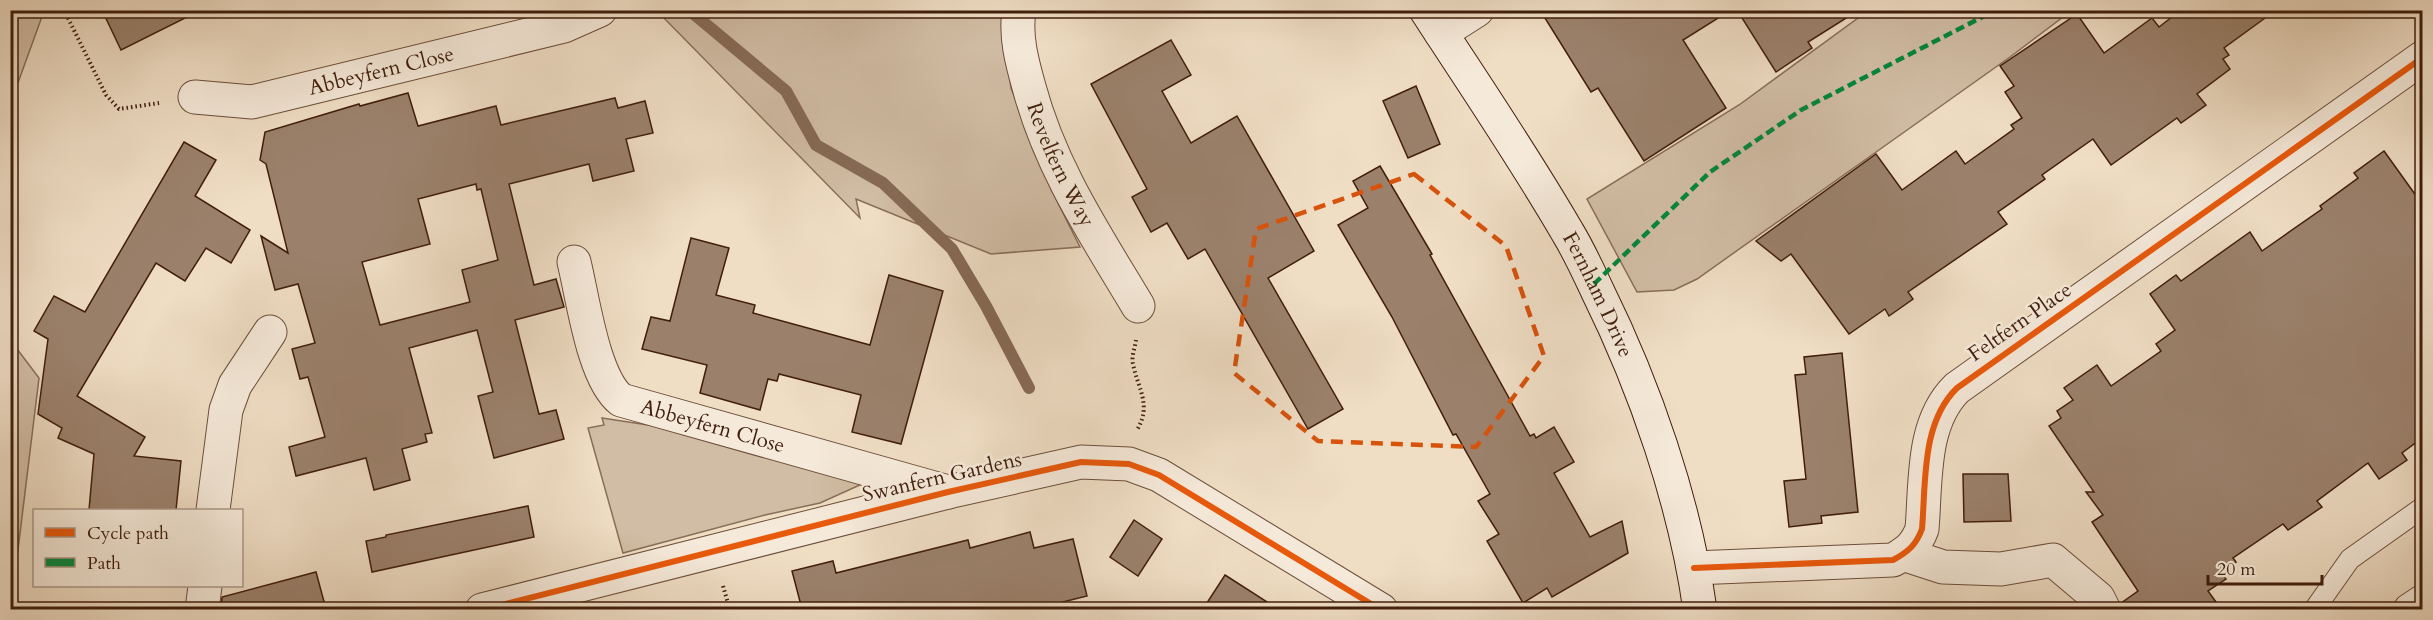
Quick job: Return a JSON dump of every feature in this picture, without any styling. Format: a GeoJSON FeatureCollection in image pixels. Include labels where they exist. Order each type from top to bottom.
{"type":"FeatureCollection","features":[{"type":"Feature","properties":{"kind":"street","name":"Abbeyfern Close"},"geometry":{"type":"LineString","coordinates":[[195,97],[252,102],[564,26],[600,10]]}},
{"type":"Feature","properties":{"kind":"street","name":"Revelfern Way"},"geometry":{"type":"LineString","coordinates":[[1019,10],[1019,52],[1048,147],[1082,214],[1138,306]]}},
{"type":"Feature","properties":{"kind":"street"},"geometry":{"type":"LineString","coordinates":[[1434,22],[1477,10]]}},
{"type":"Feature","properties":{"kind":"street","name":"Fernham Drive"},"geometry":{"type":"LineString","coordinates":[[1434,22],[1569,234],[1613,323],[1648,407],[1694,568],[1700,609]]}},
{"type":"Feature","properties":{"kind":"street","name":"Feltfern Place"},"geometry":{"type":"LineString","coordinates":[[1903,554],[1918,541],[1922,529],[1929,442],[1940,412],[1948,396],[1956,388],[2422,58]]}},
{"type":"Feature","properties":{"kind":"street","name":"Abbeyfern Close"},"geometry":{"type":"LineString","coordinates":[[574,262],[597,360],[613,393],[621,400],[948,492]]}},
{"type":"Feature","properties":{"kind":"street"},"geometry":{"type":"LineString","coordinates":[[213,509],[226,410],[235,385],[270,332]]}},
{"type":"Feature","properties":{"kind":"street","name":"Swanfern Gardens"},"geometry":{"type":"LineString","coordinates":[[482,609],[948,492],[1081,462],[1129,464],[1163,478],[1381,609]]}},
{"type":"Feature","properties":{"kind":"street"},"geometry":{"type":"LineString","coordinates":[[1694,568],[1893,560],[1903,554],[1943,567],[2001,569],[2053,560],[2098,598],[2104,609]]}},
{"type":"Feature","properties":{"kind":"street"},"geometry":{"type":"LineString","coordinates":[[202,609],[205,587]]}},
{"type":"Feature","properties":{"kind":"street"},"geometry":{"type":"LineString","coordinates":[[2410,609],[2422,602]]}},
{"type":"Feature","properties":{"kind":"lane"},"geometry":{"type":"LineString","coordinates":[[2314,609],[2350,559],[2422,508]]}},
{"type":"Feature","properties":{"kind":"path"},"geometry":{"type":"LineString","coordinates":[[64,10],[106,95],[119,109],[195,97]]}},
{"type":"Feature","properties":{"kind":"path"},"geometry":{"type":"LineString","coordinates":[[1118,462],[1144,419],[1143,392],[1132,362],[1136,342],[1138,306]]}},
{"type":"Feature","properties":{"kind":"highlighted area"},"geometry":{"type":"Polygon","coordinates":[[[1414,174],[1506,246],[1544,356],[1476,447],[1318,441],[1234,373],[1256,229],[1414,174]]]}},
{"type":"Feature","properties":{"kind":"shaded area"},"geometry":{"type":"Polygon","coordinates":[[[1869,10],[2071,11],[2010,57],[1697,279],[1674,290],[1637,292],[1587,199],[1739,105],[1869,10]]]}},
{"type":"Feature","properties":{"kind":"shaded area"},"geometry":{"type":"Polygon","coordinates":[[[10,11],[44,11],[11,102],[10,11]]]}},
{"type":"Feature","properties":{"kind":"shaded area"},"geometry":{"type":"Polygon","coordinates":[[[653,11],[1001,11],[1011,88],[1051,189],[1080,247],[991,254],[856,199],[860,218],[664,18],[653,11]]]}},
{"type":"Feature","properties":{"kind":"shaded area"},"geometry":{"type":"Polygon","coordinates":[[[11,341],[39,378],[11,607],[11,341]]]}},
{"type":"Feature","properties":{"kind":"shaded area"},"geometry":{"type":"Polygon","coordinates":[[[602,418],[707,434],[853,474],[860,485],[820,503],[765,515],[623,553],[588,428],[604,425],[602,418]]]}},
{"type":"Feature","properties":{"kind":"building"},"geometry":{"type":"Polygon","coordinates":[[[102,10],[201,10],[121,50],[102,10]]]}},
{"type":"Feature","properties":{"kind":"building"},"geometry":{"type":"Polygon","coordinates":[[[1540,10],[1731,10],[1683,40],[1726,108],[1644,161],[1598,88],[1591,92],[1540,10]]]}},
{"type":"Feature","properties":{"kind":"building"},"geometry":{"type":"Polygon","coordinates":[[[1737,10],[1859,10],[1808,42],[1812,48],[1776,72],[1737,10]]]}},
{"type":"Feature","properties":{"kind":"building"},"geometry":{"type":"Polygon","coordinates":[[[2181,10],[2276,10],[2224,48],[2229,55],[2223,59],[2230,69],[2197,94],[2206,105],[2181,123],[2177,118],[2111,165],[2093,139],[2042,175],[2045,179],[1998,212],[2007,224],[1908,292],[1913,299],[1889,316],[1885,309],[1849,334],[1791,254],[1781,261],[1756,241],[1876,154],[1902,190],[1956,151],[1965,164],[2014,129],[2011,125],[2022,118],[2005,92],[2014,86],[2000,66],[2077,14],[2104,53],[2152,18],[2159,27],[2181,10]]]}},
{"type":"Feature","properties":{"kind":"building"},"geometry":{"type":"Polygon","coordinates":[[[1171,40],[1191,75],[1162,91],[1191,143],[1237,116],[1314,251],[1268,278],[1343,409],[1308,429],[1205,249],[1188,259],[1167,223],[1151,232],[1132,197],[1147,189],[1091,84],[1171,40]]]}},
{"type":"Feature","properties":{"kind":"building"},"geometry":{"type":"Polygon","coordinates":[[[1416,86],[1440,144],[1408,158],[1383,101],[1416,86]]]}},
{"type":"Feature","properties":{"kind":"building"},"geometry":{"type":"Polygon","coordinates":[[[408,93],[418,126],[496,106],[501,125],[615,98],[618,108],[645,101],[653,133],[626,139],[634,171],[593,181],[589,164],[509,184],[534,285],[556,279],[564,307],[515,320],[539,414],[556,410],[564,439],[494,458],[478,396],[493,392],[477,330],[409,348],[432,433],[425,434],[427,442],[402,449],[410,480],[374,490],[366,458],[296,476],[289,447],[325,437],[308,377],[300,379],[292,349],[315,343],[298,284],[275,290],[261,236],[288,253],[266,164],[260,160],[265,132],[359,104],[360,106],[408,93]],[[476,184],[418,199],[430,244],[362,262],[380,325],[470,302],[462,270],[498,260],[481,189],[477,190],[476,184]]]}},
{"type":"Feature","properties":{"kind":"building"},"geometry":{"type":"Polygon","coordinates":[[[184,142],[216,160],[195,196],[250,230],[231,263],[206,248],[185,281],[156,263],[77,396],[145,437],[134,456],[181,461],[176,509],[89,509],[94,454],[58,438],[62,428],[38,414],[48,339],[34,331],[54,296],[85,312],[184,142]]]}},
{"type":"Feature","properties":{"kind":"building"},"geometry":{"type":"Polygon","coordinates":[[[2384,151],[2422,204],[2422,438],[2402,453],[2407,460],[2379,479],[2368,463],[2317,501],[2322,507],[2288,530],[2283,524],[2233,558],[2236,562],[2221,572],[2226,579],[2208,591],[2221,609],[2122,609],[2121,603],[2138,591],[2092,522],[2103,515],[2086,492],[2094,492],[2049,426],[2061,418],[2057,411],[2073,400],[2064,388],[2097,365],[2111,386],[2161,351],[2156,344],[2175,330],[2150,294],[2176,275],[2181,281],[2250,232],[2262,251],[2322,209],[2320,206],[2358,178],[2354,173],[2384,151]]]}},
{"type":"Feature","properties":{"kind":"building"},"geometry":{"type":"Polygon","coordinates":[[[1380,166],[1432,254],[1430,255],[1530,436],[1534,434],[1536,438],[1554,427],[1574,462],[1554,473],[1590,537],[1622,521],[1628,553],[1552,597],[1547,588],[1523,603],[1487,541],[1499,534],[1478,501],[1490,494],[1456,434],[1453,435],[1392,317],[1338,225],[1368,208],[1353,181],[1380,166]]]}},
{"type":"Feature","properties":{"kind":"building"},"geometry":{"type":"Polygon","coordinates":[[[691,238],[729,248],[716,295],[755,305],[753,313],[870,345],[889,275],[943,291],[901,444],[852,432],[861,395],[779,374],[777,381],[768,379],[760,410],[700,393],[707,365],[642,349],[651,317],[670,321],[691,238]]]}},
{"type":"Feature","properties":{"kind":"building"},"geometry":{"type":"Polygon","coordinates":[[[1842,353],[1858,512],[1821,516],[1822,523],[1789,527],[1784,481],[1806,479],[1795,375],[1806,374],[1804,357],[1842,353]]]}},
{"type":"Feature","properties":{"kind":"building"},"geometry":{"type":"Polygon","coordinates":[[[1963,474],[2008,474],[2011,521],[1964,522],[1963,474]]]}},
{"type":"Feature","properties":{"kind":"building"},"geometry":{"type":"Polygon","coordinates":[[[528,506],[534,537],[372,572],[366,541],[528,506]]]}},
{"type":"Feature","properties":{"kind":"building"},"geometry":{"type":"Polygon","coordinates":[[[1134,520],[1162,539],[1138,576],[1110,557],[1134,520]]]}},
{"type":"Feature","properties":{"kind":"building"},"geometry":{"type":"Polygon","coordinates":[[[1030,532],[1034,548],[1073,539],[1087,596],[1035,609],[802,609],[792,571],[833,561],[836,573],[968,540],[970,548],[1030,532]]]}},
{"type":"Feature","properties":{"kind":"building"},"geometry":{"type":"Polygon","coordinates":[[[316,572],[326,609],[221,609],[222,597],[316,572]]]}},
{"type":"Feature","properties":{"kind":"building"},"geometry":{"type":"Polygon","coordinates":[[[1225,575],[1278,609],[1203,609],[1225,575]]]}},
{"type":"Feature","properties":{"kind":"waterway"},"geometry":{"type":"LineString","coordinates":[[689,10],[786,91],[816,145],[883,183],[952,249],[986,306],[1029,388]]}},
{"type":"Feature","properties":{"kind":"marked path"},"geometry":{"type":"LineString","coordinates":[[1594,284],[1710,172],[1801,110],[1996,10]]}},
{"type":"Feature","properties":{"kind":"cycle path"},"geometry":{"type":"LineString","coordinates":[[1694,568],[1893,560],[1903,554],[1914,544],[1922,529],[1925,473],[1931,436],[1945,402],[1957,388],[2422,58]]}},
{"type":"Feature","properties":{"kind":"cycle path"},"geometry":{"type":"LineString","coordinates":[[482,610],[948,492],[1081,462],[1129,464],[1159,475],[1381,610]]}}]}
